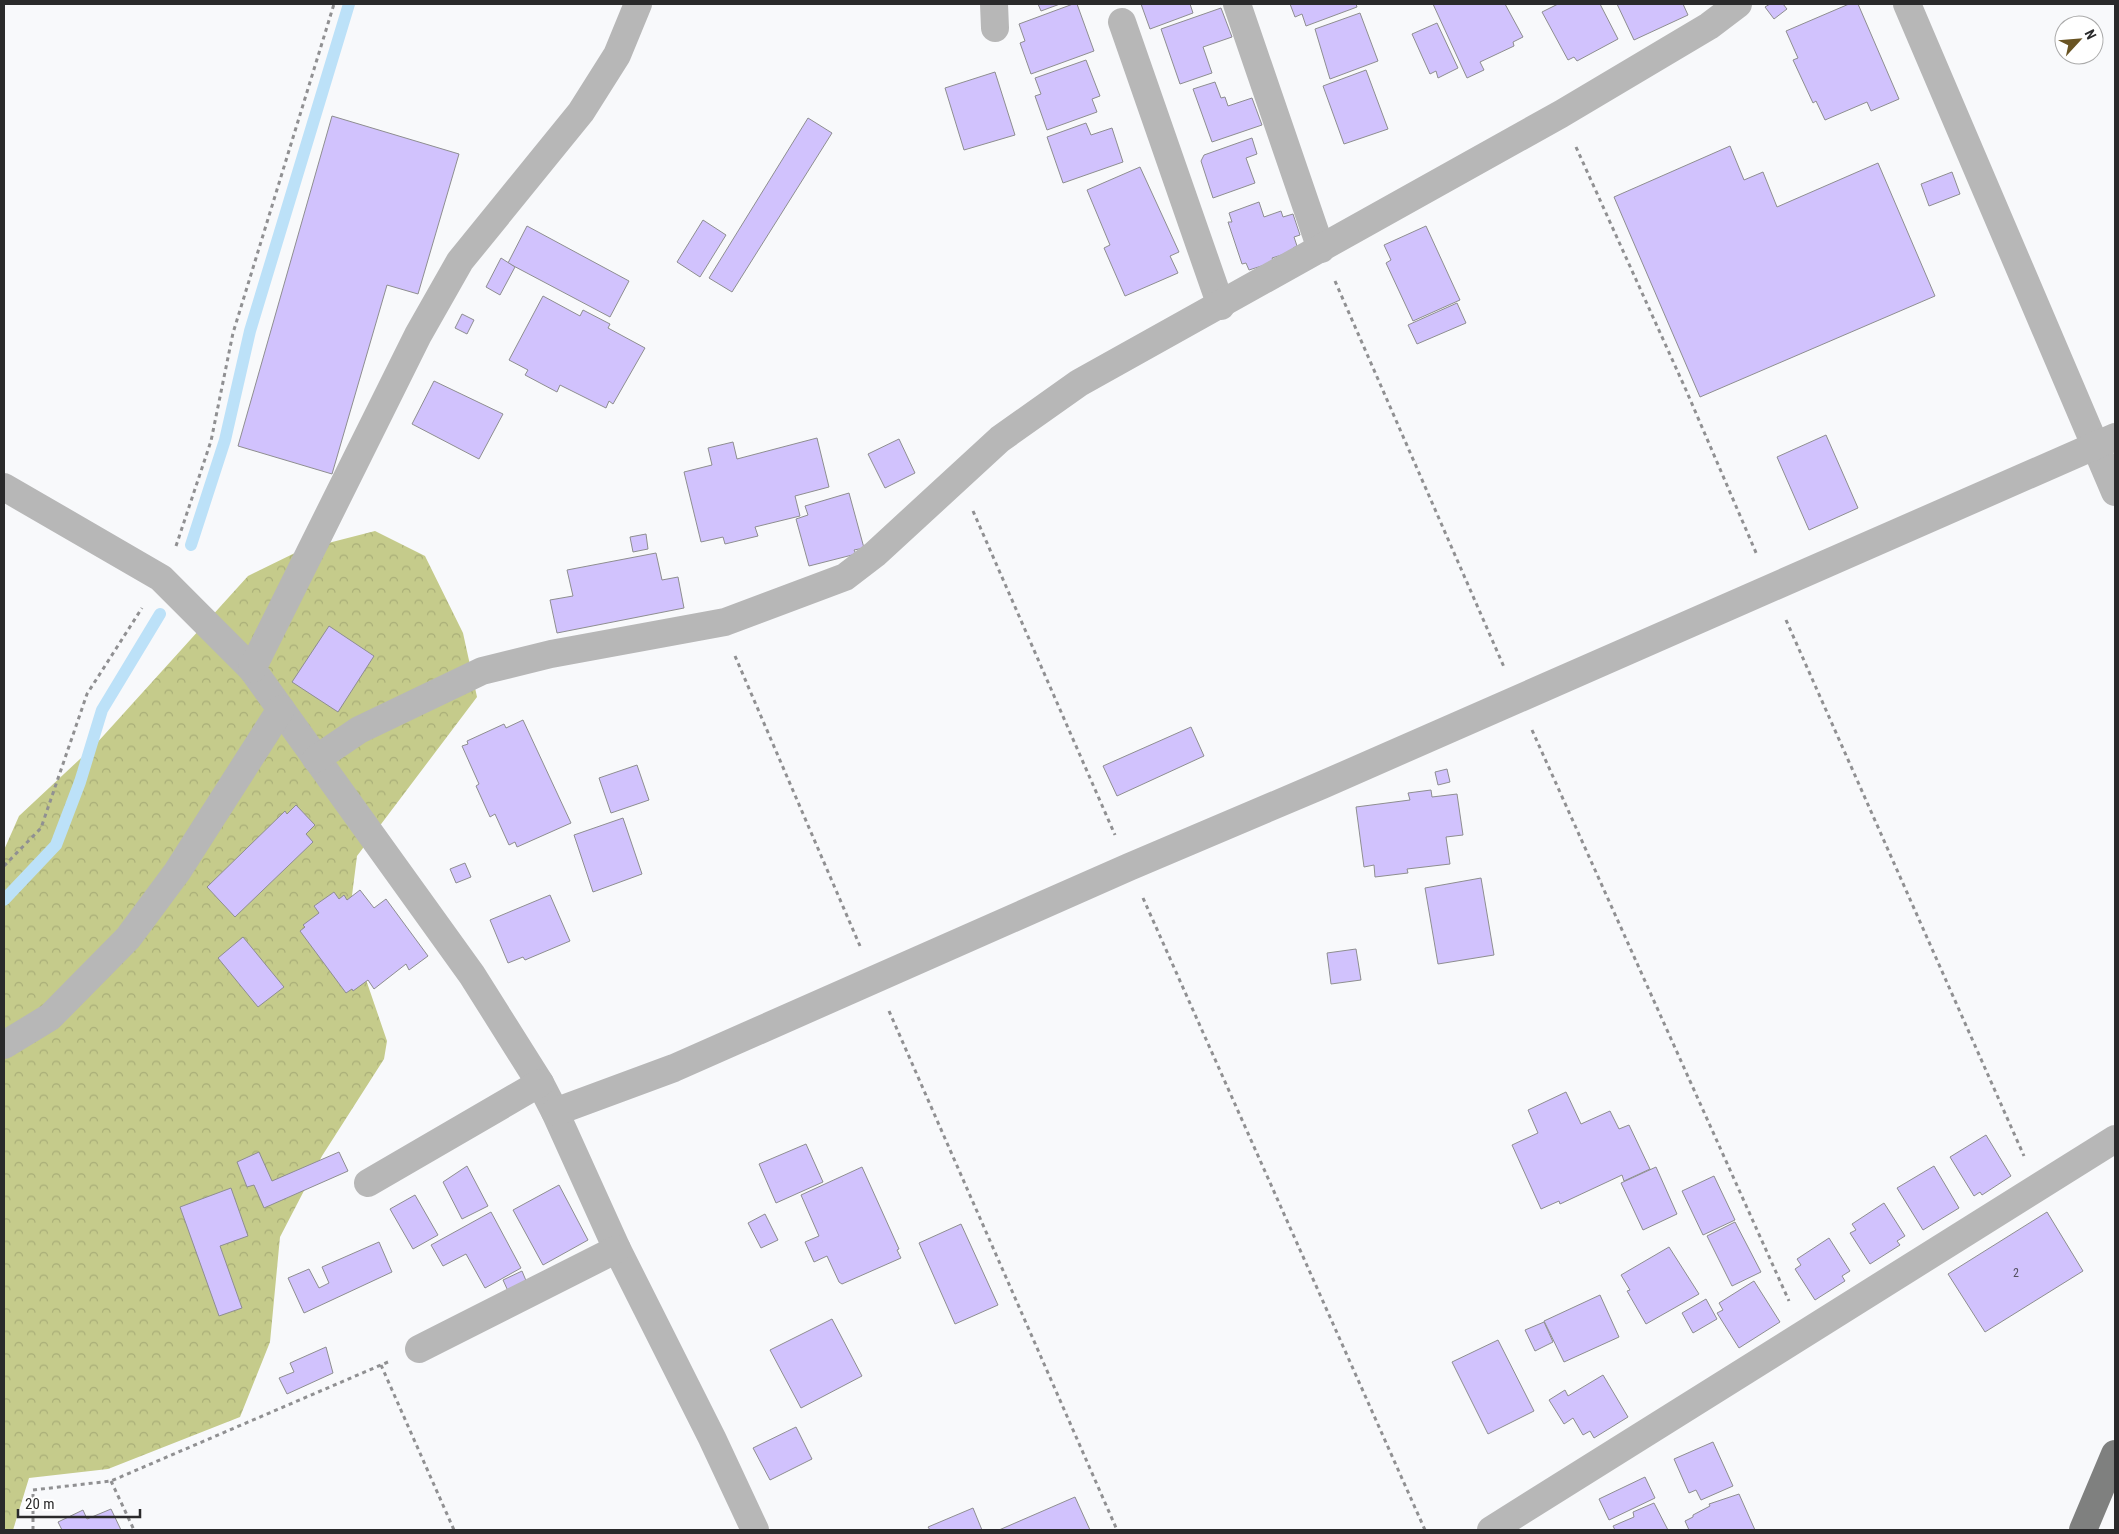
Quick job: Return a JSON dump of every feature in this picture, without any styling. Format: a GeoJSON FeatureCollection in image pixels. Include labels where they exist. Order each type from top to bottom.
{"type":"FeatureCollection","features":[{"type":"Feature","properties":{"kind":"main road"},"geometry":{"type":"LineString","coordinates":[[2082,1530],[2115,1454]]}},
{"type":"Feature","properties":{"kind":"street"},"geometry":{"type":"LineString","coordinates":[[252,669],[418,335],[460,261],[581,112],[618,55],[638,4]]}},
{"type":"Feature","properties":{"kind":"street"},"geometry":{"type":"LineString","coordinates":[[1237,4],[1321,248]]}},
{"type":"Feature","properties":{"kind":"street"},"geometry":{"type":"LineString","coordinates":[[316,759],[359,730],[482,671],[551,654],[725,622],[845,577],[875,554],[1000,438],[1079,383],[1221,306],[1561,114],[1709,26],[1738,4]]}},
{"type":"Feature","properties":{"kind":"street"},"geometry":{"type":"LineString","coordinates":[[1907,4],[2105,441],[2115,492]]}},
{"type":"Feature","properties":{"kind":"street"},"geometry":{"type":"LineString","coordinates":[[1122,22],[1221,306]]}},
{"type":"Feature","properties":{"kind":"street"},"geometry":{"type":"LineString","coordinates":[[555,1112],[674,1068],[1129,867],[1518,699],[2105,441]]}},
{"type":"Feature","properties":{"kind":"street"},"geometry":{"type":"LineString","coordinates":[[4,488],[161,578],[252,669],[281,709],[472,975],[540,1083],[617,1249],[712,1438],[755,1530]]}},
{"type":"Feature","properties":{"kind":"street"},"geometry":{"type":"LineString","coordinates":[[4,1045],[50,1017],[128,938],[177,872],[281,709]]}},
{"type":"Feature","properties":{"kind":"street"},"geometry":{"type":"LineString","coordinates":[[368,1183],[540,1083]]}},
{"type":"Feature","properties":{"kind":"street"},"geometry":{"type":"LineString","coordinates":[[1490,1530],[2115,1139]]}},
{"type":"Feature","properties":{"kind":"street"},"geometry":{"type":"LineString","coordinates":[[419,1349],[617,1249]]}},
{"type":"Feature","properties":{"kind":"path"},"geometry":{"type":"LineString","coordinates":[[4,866],[41,828],[87,694],[161,578],[178,542],[211,441],[233,333],[334,4]]}},
{"type":"Feature","properties":{"kind":"path"},"geometry":{"type":"LineString","coordinates":[[1561,114],[1686,390],[2016,1141],[2041,1187]]}},
{"type":"Feature","properties":{"kind":"path"},"geometry":{"type":"LineString","coordinates":[[1321,248],[1518,699],[1803,1333]]}},
{"type":"Feature","properties":{"kind":"path"},"geometry":{"type":"LineString","coordinates":[[958,479],[1424,1530]]}},
{"type":"Feature","properties":{"kind":"path"},"geometry":{"type":"LineString","coordinates":[[725,622],[728,638],[752,696],[1117,1530]]}},
{"type":"Feature","properties":{"kind":"path"},"geometry":{"type":"LineString","coordinates":[[33,1530],[34,1490],[110,1481],[419,1349]]}},
{"type":"Feature","properties":{"kind":"path"},"geometry":{"type":"LineString","coordinates":[[381,1365],[454,1530]]}},
{"type":"Feature","properties":{"kind":"path"},"geometry":{"type":"LineString","coordinates":[[110,1481],[134,1530]]}},
{"type":"Feature","properties":{"kind":"green space"},"geometry":{"type":"Polygon","coordinates":[[[375,531],[425,556],[463,633],[477,697],[357,856],[348,927],[387,1041],[384,1059],[322,1156],[280,1237],[270,1342],[240,1417],[108,1469],[29,1478],[13,1530],[4,1530],[4,850],[19,816],[95,745],[248,576],[301,550],[375,531]]]}},
{"type":"Feature","properties":{"kind":"building"},"geometry":{"type":"Polygon","coordinates":[[[1038,4],[1060,4],[1041,11],[1038,4]]]}},
{"type":"Feature","properties":{"kind":"building"},"geometry":{"type":"Polygon","coordinates":[[[1077,4],[1094,51],[1031,74],[1020,43],[1025,41],[1019,24],[1077,4]]]}},
{"type":"Feature","properties":{"kind":"building"},"geometry":{"type":"Polygon","coordinates":[[[1141,4],[1190,4],[1193,13],[1150,29],[1141,4]]]}},
{"type":"Feature","properties":{"kind":"building"},"geometry":{"type":"Polygon","coordinates":[[[1290,4],[1356,4],[1357,7],[1306,26],[1302,14],[1295,17],[1290,4]]]}},
{"type":"Feature","properties":{"kind":"building"},"geometry":{"type":"Polygon","coordinates":[[[1433,4],[1505,4],[1523,37],[1513,42],[1514,46],[1480,62],[1484,70],[1467,78],[1433,4]]]}},
{"type":"Feature","properties":{"kind":"building"},"geometry":{"type":"Polygon","coordinates":[[[1558,4],[1600,4],[1618,39],[1577,61],[1574,57],[1568,60],[1542,12],[1558,4]]]}},
{"type":"Feature","properties":{"kind":"building"},"geometry":{"type":"Polygon","coordinates":[[[1617,4],[1683,4],[1688,15],[1634,40],[1617,4]]]}},
{"type":"Feature","properties":{"kind":"building"},"geometry":{"type":"Polygon","coordinates":[[[1770,4],[1783,4],[1787,9],[1774,19],[1765,7],[1770,4]]]}},
{"type":"Feature","properties":{"kind":"building"},"geometry":{"type":"Polygon","coordinates":[[[1849,4],[1858,4],[1899,99],[1871,111],[1867,102],[1825,120],[1816,101],[1813,103],[1793,60],[1798,58],[1786,31],[1849,4]]]}},
{"type":"Feature","properties":{"kind":"building"},"geometry":{"type":"Polygon","coordinates":[[[1221,8],[1232,37],[1203,47],[1212,73],[1180,84],[1161,29],[1221,8]]]}},
{"type":"Feature","properties":{"kind":"building"},"geometry":{"type":"Polygon","coordinates":[[[1360,13],[1378,61],[1330,79],[1315,29],[1360,13]]]}},
{"type":"Feature","properties":{"kind":"building"},"geometry":{"type":"Polygon","coordinates":[[[1437,23],[1458,68],[1438,78],[1436,71],[1430,74],[1412,34],[1437,23]]]}},
{"type":"Feature","properties":{"kind":"building"},"geometry":{"type":"Polygon","coordinates":[[[1086,60],[1100,96],[1092,99],[1097,112],[1047,130],[1035,96],[1041,94],[1035,78],[1086,60]]]}},
{"type":"Feature","properties":{"kind":"building"},"geometry":{"type":"Polygon","coordinates":[[[1366,70],[1388,129],[1344,144],[1323,86],[1366,70]]]}},
{"type":"Feature","properties":{"kind":"building"},"geometry":{"type":"Polygon","coordinates":[[[995,72],[1015,135],[964,150],[945,88],[995,72]]]}},
{"type":"Feature","properties":{"kind":"building"},"geometry":{"type":"Polygon","coordinates":[[[1215,82],[1221,98],[1225,97],[1228,106],[1252,98],[1262,125],[1212,142],[1193,89],[1215,82]]]}},
{"type":"Feature","properties":{"kind":"building"},"geometry":{"type":"Polygon","coordinates":[[[332,116],[459,154],[418,294],[387,285],[332,474],[238,446],[332,116]]]}},
{"type":"Feature","properties":{"kind":"building"},"geometry":{"type":"Polygon","coordinates":[[[808,118],[832,133],[732,292],[709,278],[808,118]]]}},
{"type":"Feature","properties":{"kind":"building"},"geometry":{"type":"Polygon","coordinates":[[[1086,123],[1091,135],[1112,128],[1123,162],[1063,183],[1047,137],[1086,123]]]}},
{"type":"Feature","properties":{"kind":"building"},"geometry":{"type":"Polygon","coordinates":[[[1252,138],[1257,154],[1246,158],[1255,183],[1213,198],[1201,161],[1204,155],[1252,138]]]}},
{"type":"Feature","properties":{"kind":"building"},"geometry":{"type":"Polygon","coordinates":[[[1730,146],[1744,180],[1763,172],[1777,207],[1878,163],[1935,296],[1700,397],[1614,197],[1730,146]]]}},
{"type":"Feature","properties":{"kind":"building"},"geometry":{"type":"Polygon","coordinates":[[[1140,167],[1179,252],[1170,256],[1178,273],[1125,296],[1104,248],[1110,245],[1087,190],[1140,167]]]}},
{"type":"Feature","properties":{"kind":"building"},"geometry":{"type":"Polygon","coordinates":[[[1952,172],[1960,194],[1929,206],[1921,184],[1952,172]]]}},
{"type":"Feature","properties":{"kind":"building"},"geometry":{"type":"Polygon","coordinates":[[[1259,202],[1264,217],[1281,211],[1283,217],[1293,214],[1300,235],[1294,237],[1297,246],[1293,248],[1294,251],[1272,258],[1274,262],[1249,270],[1246,263],[1242,264],[1228,222],[1232,222],[1229,213],[1259,202]]]}},
{"type":"Feature","properties":{"kind":"building"},"geometry":{"type":"Polygon","coordinates":[[[703,220],[726,235],[700,277],[677,262],[703,220]]]}},
{"type":"Feature","properties":{"kind":"building"},"geometry":{"type":"Polygon","coordinates":[[[527,226],[629,281],[610,317],[508,263],[527,226]]]}},
{"type":"Feature","properties":{"kind":"building"},"geometry":{"type":"Polygon","coordinates":[[[1426,226],[1460,300],[1413,321],[1386,263],[1391,260],[1384,245],[1426,226]]]}},
{"type":"Feature","properties":{"kind":"building"},"geometry":{"type":"Polygon","coordinates":[[[501,258],[515,267],[500,295],[486,287],[501,258]]]}},
{"type":"Feature","properties":{"kind":"building"},"geometry":{"type":"Polygon","coordinates":[[[543,296],[580,316],[583,310],[610,324],[608,328],[645,348],[613,404],[609,401],[606,408],[560,385],[557,392],[525,375],[528,370],[509,360],[543,296]]]}},
{"type":"Feature","properties":{"kind":"building"},"geometry":{"type":"Polygon","coordinates":[[[1457,303],[1466,323],[1417,344],[1408,325],[1457,303]]]}},
{"type":"Feature","properties":{"kind":"building"},"geometry":{"type":"Polygon","coordinates":[[[462,314],[474,320],[467,334],[455,328],[462,314]]]}},
{"type":"Feature","properties":{"kind":"building"},"geometry":{"type":"Polygon","coordinates":[[[434,381],[503,414],[479,459],[412,424],[434,381]]]}},
{"type":"Feature","properties":{"kind":"building"},"geometry":{"type":"Polygon","coordinates":[[[1826,435],[1858,508],[1809,530],[1777,457],[1826,435]]]}},
{"type":"Feature","properties":{"kind":"building"},"geometry":{"type":"Polygon","coordinates":[[[817,438],[829,487],[795,496],[800,516],[755,527],[758,536],[725,544],[723,537],[701,542],[684,472],[712,465],[708,448],[733,442],[737,459],[817,438]]]}},
{"type":"Feature","properties":{"kind":"building"},"geometry":{"type":"Polygon","coordinates":[[[899,439],[915,473],[885,488],[868,454],[899,439]]]}},
{"type":"Feature","properties":{"kind":"building"},"geometry":{"type":"Polygon","coordinates":[[[849,493],[864,548],[854,550],[856,554],[809,566],[796,519],[808,515],[805,506],[849,493]]]}},
{"type":"Feature","properties":{"kind":"building"},"geometry":{"type":"Polygon","coordinates":[[[646,534],[648,549],[633,552],[630,537],[646,534]]]}},
{"type":"Feature","properties":{"kind":"building"},"geometry":{"type":"Polygon","coordinates":[[[656,553],[662,580],[678,577],[684,608],[557,633],[550,600],[573,596],[567,570],[656,553]]]}},
{"type":"Feature","properties":{"kind":"building"},"geometry":{"type":"Polygon","coordinates":[[[329,626],[374,656],[338,712],[292,682],[329,626]]]}},
{"type":"Feature","properties":{"kind":"building"},"geometry":{"type":"Polygon","coordinates":[[[523,720],[571,823],[517,847],[515,842],[509,845],[495,814],[490,817],[476,786],[479,784],[462,746],[468,744],[467,741],[504,724],[506,728],[523,720]]]}},
{"type":"Feature","properties":{"kind":"building"},"geometry":{"type":"Polygon","coordinates":[[[1191,727],[1204,756],[1117,796],[1103,766],[1191,727]]]}},
{"type":"Feature","properties":{"kind":"building"},"geometry":{"type":"Polygon","coordinates":[[[637,765],[649,800],[611,813],[599,778],[637,765]]]}},
{"type":"Feature","properties":{"kind":"building"},"geometry":{"type":"Polygon","coordinates":[[[1447,769],[1450,782],[1438,785],[1435,772],[1447,769]]]}},
{"type":"Feature","properties":{"kind":"building"},"geometry":{"type":"Polygon","coordinates":[[[1431,790],[1432,797],[1457,794],[1463,835],[1446,837],[1450,864],[1407,869],[1408,873],[1375,877],[1374,865],[1364,867],[1356,807],[1410,800],[1408,793],[1431,790]]]}},
{"type":"Feature","properties":{"kind":"building"},"geometry":{"type":"Polygon","coordinates":[[[296,805],[315,825],[306,834],[313,842],[235,917],[207,887],[285,811],[287,814],[296,805]]]}},
{"type":"Feature","properties":{"kind":"building"},"geometry":{"type":"Polygon","coordinates":[[[623,818],[642,874],[593,892],[574,835],[623,818]]]}},
{"type":"Feature","properties":{"kind":"building"},"geometry":{"type":"Polygon","coordinates":[[[465,863],[471,877],[456,883],[450,869],[465,863]]]}},
{"type":"Feature","properties":{"kind":"building"},"geometry":{"type":"Polygon","coordinates":[[[1481,878],[1494,955],[1438,964],[1425,888],[1481,878]]]}},
{"type":"Feature","properties":{"kind":"building"},"geometry":{"type":"Polygon","coordinates":[[[360,890],[374,908],[386,899],[428,956],[409,970],[406,964],[374,989],[368,980],[353,991],[352,989],[346,993],[300,931],[305,927],[303,925],[319,913],[314,906],[334,892],[339,899],[344,895],[347,900],[360,890]]]}},
{"type":"Feature","properties":{"kind":"building"},"geometry":{"type":"Polygon","coordinates":[[[550,895],[570,941],[525,960],[523,957],[508,963],[490,920],[550,895]]]}},
{"type":"Feature","properties":{"kind":"building"},"geometry":{"type":"Polygon","coordinates":[[[243,937],[284,987],[258,1007],[218,958],[243,937]]]}},
{"type":"Feature","properties":{"kind":"building"},"geometry":{"type":"Polygon","coordinates":[[[1356,949],[1361,980],[1331,984],[1327,953],[1356,949]]]}},
{"type":"Feature","properties":{"kind":"building"},"geometry":{"type":"Polygon","coordinates":[[[1566,1092],[1581,1124],[1610,1111],[1619,1129],[1629,1125],[1650,1169],[1624,1181],[1622,1175],[1560,1204],[1559,1201],[1541,1209],[1512,1145],[1538,1133],[1528,1110],[1566,1092]]]}},
{"type":"Feature","properties":{"kind":"building"},"geometry":{"type":"Polygon","coordinates":[[[1986,1135],[2011,1176],[1982,1195],[1980,1192],[1974,1196],[1950,1157],[1986,1135]]]}},
{"type":"Feature","properties":{"kind":"building"},"geometry":{"type":"Polygon","coordinates":[[[806,1144],[823,1182],[776,1203],[759,1164],[806,1144]]]}},
{"type":"Feature","properties":{"kind":"building"},"geometry":{"type":"Polygon","coordinates":[[[259,1152],[272,1181],[339,1152],[348,1171],[264,1208],[254,1185],[247,1187],[237,1162],[259,1152]]]}},
{"type":"Feature","properties":{"kind":"building"},"geometry":{"type":"Polygon","coordinates":[[[467,1166],[488,1206],[462,1219],[443,1182],[467,1166]]]}},
{"type":"Feature","properties":{"kind":"building"},"geometry":{"type":"Polygon","coordinates":[[[1934,1166],[1959,1208],[1923,1230],[1897,1188],[1934,1166]]]}},
{"type":"Feature","properties":{"kind":"building"},"geometry":{"type":"Polygon","coordinates":[[[862,1167],[899,1249],[897,1250],[901,1258],[842,1284],[839,1282],[827,1256],[814,1262],[805,1242],[819,1236],[801,1195],[862,1167]]]}},
{"type":"Feature","properties":{"kind":"building"},"geometry":{"type":"Polygon","coordinates":[[[1656,1167],[1677,1214],[1643,1230],[1621,1183],[1656,1167]]]}},
{"type":"Feature","properties":{"kind":"building"},"geometry":{"type":"Polygon","coordinates":[[[1714,1176],[1735,1220],[1703,1235],[1682,1191],[1714,1176]]]}},
{"type":"Feature","properties":{"kind":"building"},"geometry":{"type":"Polygon","coordinates":[[[559,1185],[588,1240],[543,1265],[513,1210],[559,1185]]]}},
{"type":"Feature","properties":{"kind":"building"},"geometry":{"type":"Polygon","coordinates":[[[231,1188],[248,1236],[220,1246],[242,1308],[219,1316],[180,1207],[231,1188]]]}},
{"type":"Feature","properties":{"kind":"building"},"geometry":{"type":"Polygon","coordinates":[[[415,1195],[438,1235],[413,1249],[390,1209],[415,1195]]]}},
{"type":"Feature","properties":{"kind":"building"},"geometry":{"type":"Polygon","coordinates":[[[1884,1203],[1905,1236],[1897,1241],[1900,1245],[1870,1264],[1850,1233],[1856,1230],[1852,1224],[1884,1203]]]}},
{"type":"Feature","properties":{"kind":"building"},"geometry":{"type":"Polygon","coordinates":[[[491,1212],[521,1268],[485,1288],[466,1254],[443,1266],[431,1245],[491,1212]]]}},
{"type":"Feature","properties":{"kind":"building"},"geometry":{"type":"Polygon","coordinates":[[[2047,1212],[2083,1271],[1985,1332],[1948,1274],[2047,1212]]]}},
{"type":"Feature","properties":{"kind":"building"},"geometry":{"type":"Polygon","coordinates":[[[765,1214],[778,1240],[761,1248],[748,1223],[765,1214]]]}},
{"type":"Feature","properties":{"kind":"building"},"geometry":{"type":"Polygon","coordinates":[[[1735,1222],[1761,1272],[1732,1286],[1707,1236],[1735,1222]]]}},
{"type":"Feature","properties":{"kind":"building"},"geometry":{"type":"Polygon","coordinates":[[[961,1224],[998,1305],[955,1324],[919,1243],[961,1224]]]}},
{"type":"Feature","properties":{"kind":"building"},"geometry":{"type":"Polygon","coordinates":[[[1829,1238],[1850,1271],[1842,1276],[1845,1281],[1815,1300],[1795,1269],[1801,1265],[1797,1259],[1829,1238]]]}},
{"type":"Feature","properties":{"kind":"building"},"geometry":{"type":"Polygon","coordinates":[[[379,1242],[392,1272],[304,1313],[288,1278],[309,1269],[319,1288],[329,1283],[322,1267],[379,1242]]]}},
{"type":"Feature","properties":{"kind":"building"},"geometry":{"type":"Polygon","coordinates":[[[1669,1247],[1699,1294],[1646,1324],[1627,1291],[1630,1290],[1621,1275],[1669,1247]]]}},
{"type":"Feature","properties":{"kind":"building"},"geometry":{"type":"Polygon","coordinates":[[[522,1271],[527,1283],[508,1291],[503,1280],[522,1271]]]}},
{"type":"Feature","properties":{"kind":"building"},"geometry":{"type":"Polygon","coordinates":[[[1754,1281],[1780,1322],[1739,1348],[1717,1313],[1723,1310],[1719,1303],[1754,1281]]]}},
{"type":"Feature","properties":{"kind":"building"},"geometry":{"type":"Polygon","coordinates":[[[1600,1295],[1619,1337],[1564,1362],[1544,1321],[1600,1295]]]}},
{"type":"Feature","properties":{"kind":"building"},"geometry":{"type":"Polygon","coordinates":[[[1706,1299],[1717,1319],[1693,1333],[1682,1313],[1706,1299]]]}},
{"type":"Feature","properties":{"kind":"building"},"geometry":{"type":"Polygon","coordinates":[[[832,1319],[862,1376],[801,1408],[770,1350],[832,1319]]]}},
{"type":"Feature","properties":{"kind":"building"},"geometry":{"type":"Polygon","coordinates":[[[1544,1322],[1553,1342],[1535,1351],[1525,1330],[1544,1322]]]}},
{"type":"Feature","properties":{"kind":"building"},"geometry":{"type":"Polygon","coordinates":[[[1498,1340],[1534,1411],[1488,1434],[1452,1362],[1498,1340]]]}},
{"type":"Feature","properties":{"kind":"building"},"geometry":{"type":"Polygon","coordinates":[[[326,1347],[333,1373],[287,1394],[279,1378],[294,1372],[290,1363],[326,1347]]]}},
{"type":"Feature","properties":{"kind":"building"},"geometry":{"type":"Polygon","coordinates":[[[1603,1375],[1628,1417],[1594,1438],[1590,1431],[1583,1435],[1573,1418],[1564,1424],[1549,1400],[1565,1390],[1568,1396],[1603,1375]]]}},
{"type":"Feature","properties":{"kind":"building"},"geometry":{"type":"Polygon","coordinates":[[[796,1427],[812,1459],[770,1480],[753,1448],[796,1427]]]}},
{"type":"Feature","properties":{"kind":"building"},"geometry":{"type":"Polygon","coordinates":[[[1713,1442],[1733,1486],[1701,1500],[1696,1490],[1689,1493],[1674,1459],[1713,1442]]]}},
{"type":"Feature","properties":{"kind":"building"},"geometry":{"type":"Polygon","coordinates":[[[1645,1477],[1655,1498],[1609,1520],[1599,1499],[1645,1477]]]}},
{"type":"Feature","properties":{"kind":"building"},"geometry":{"type":"Polygon","coordinates":[[[1739,1494],[1755,1530],[1689,1530],[1685,1521],[1693,1517],[1693,1515],[1710,1506],[1709,1504],[1739,1494]]]}},
{"type":"Feature","properties":{"kind":"building"},"geometry":{"type":"Polygon","coordinates":[[[1075,1497],[1090,1530],[999,1530],[1075,1497]]]}},
{"type":"Feature","properties":{"kind":"building"},"geometry":{"type":"Polygon","coordinates":[[[1654,1503],[1668,1530],[1615,1530],[1613,1526],[1634,1517],[1633,1512],[1654,1503]]]}},
{"type":"Feature","properties":{"kind":"building"},"geometry":{"type":"Polygon","coordinates":[[[973,1508],[982,1530],[930,1530],[928,1527],[973,1508]]]}},
{"type":"Feature","properties":{"kind":"building"},"geometry":{"type":"Polygon","coordinates":[[[111,1509],[121,1530],[62,1530],[58,1522],[83,1510],[87,1519],[111,1509]]]}},
{"type":"Feature","properties":{"kind":"waterway"},"geometry":{"type":"LineString","coordinates":[[191,545],[225,440],[250,331],[349,4]]}},
{"type":"Feature","properties":{"kind":"waterway"},"geometry":{"type":"LineString","coordinates":[[4,900],[56,845],[80,782],[102,710],[160,614]]}}]}
